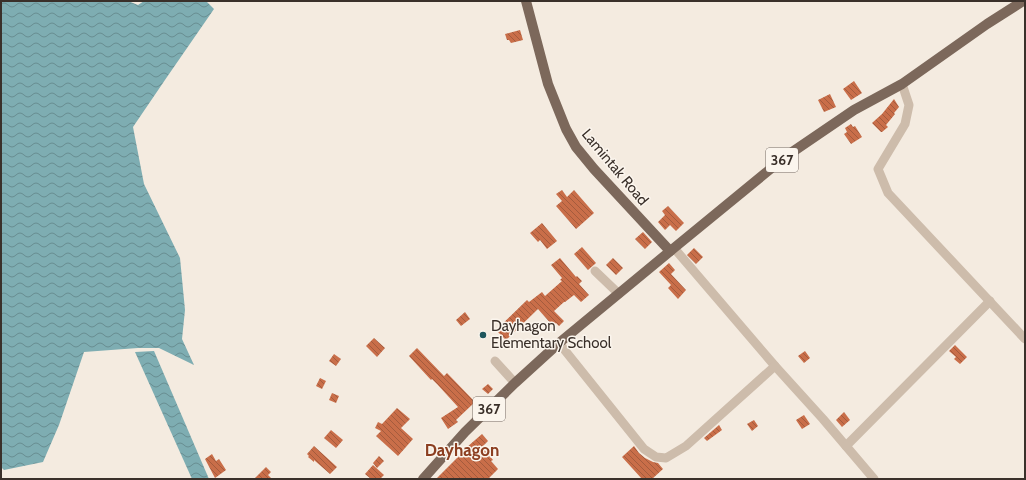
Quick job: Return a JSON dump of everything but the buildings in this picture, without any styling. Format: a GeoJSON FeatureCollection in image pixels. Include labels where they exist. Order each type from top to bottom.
{"type":"FeatureCollection","features":[{"type":"Feature","properties":{"kind":"main road","name":"Lamintak Road"},"geometry":{"type":"LineString","coordinates":[[526,1],[548,84],[566,129],[576,147],[594,169],[672,249]]}},
{"type":"Feature","properties":{"kind":"main road","name":"367"},"geometry":{"type":"LineString","coordinates":[[429,477],[465,432],[515,383],[559,343],[785,157],[854,110],[902,84],[987,24],[1023,1]]}},
{"type":"Feature","properties":{"kind":"street"},"geometry":{"type":"LineString","coordinates":[[902,84],[909,105],[905,124],[878,169],[888,193],[1025,339]]}},
{"type":"Feature","properties":{"kind":"street"},"geometry":{"type":"LineString","coordinates":[[672,249],[774,366],[823,419],[874,479]]}},
{"type":"Feature","properties":{"kind":"street"},"geometry":{"type":"LineString","coordinates":[[595,271],[619,294]]}},
{"type":"Feature","properties":{"kind":"street"},"geometry":{"type":"LineString","coordinates":[[846,446],[990,301]]}},
{"type":"Feature","properties":{"kind":"street"},"geometry":{"type":"LineString","coordinates":[[559,343],[644,449],[656,457],[661,458],[666,458],[686,446],[774,366]]}},
{"type":"Feature","properties":{"kind":"street"},"geometry":{"type":"LineString","coordinates":[[495,361],[515,383]]}},
{"type":"Feature","properties":{"kind":"water"},"geometry":{"type":"Polygon","coordinates":[[[1,1],[128,1],[138,5],[144,1],[206,1],[214,9],[133,127],[144,184],[180,258],[185,310],[182,339],[194,365],[159,348],[84,352],[59,425],[43,462],[4,470],[1,467],[1,1]]]}},
{"type":"Feature","properties":{"kind":"water"},"geometry":{"type":"Polygon","coordinates":[[[154,351],[209,479],[192,479],[135,352],[154,351]]]}},
{"type":"Feature","properties":{"kind":"place","name":"Dayhagon Elementary School"},"geometry":{"type":"Point","coordinates":[483,335]}},
{"type":"Feature","properties":{"kind":"district","name":"Dayhagon"},"geometry":{"type":"Point","coordinates":[462,450]}}]}
